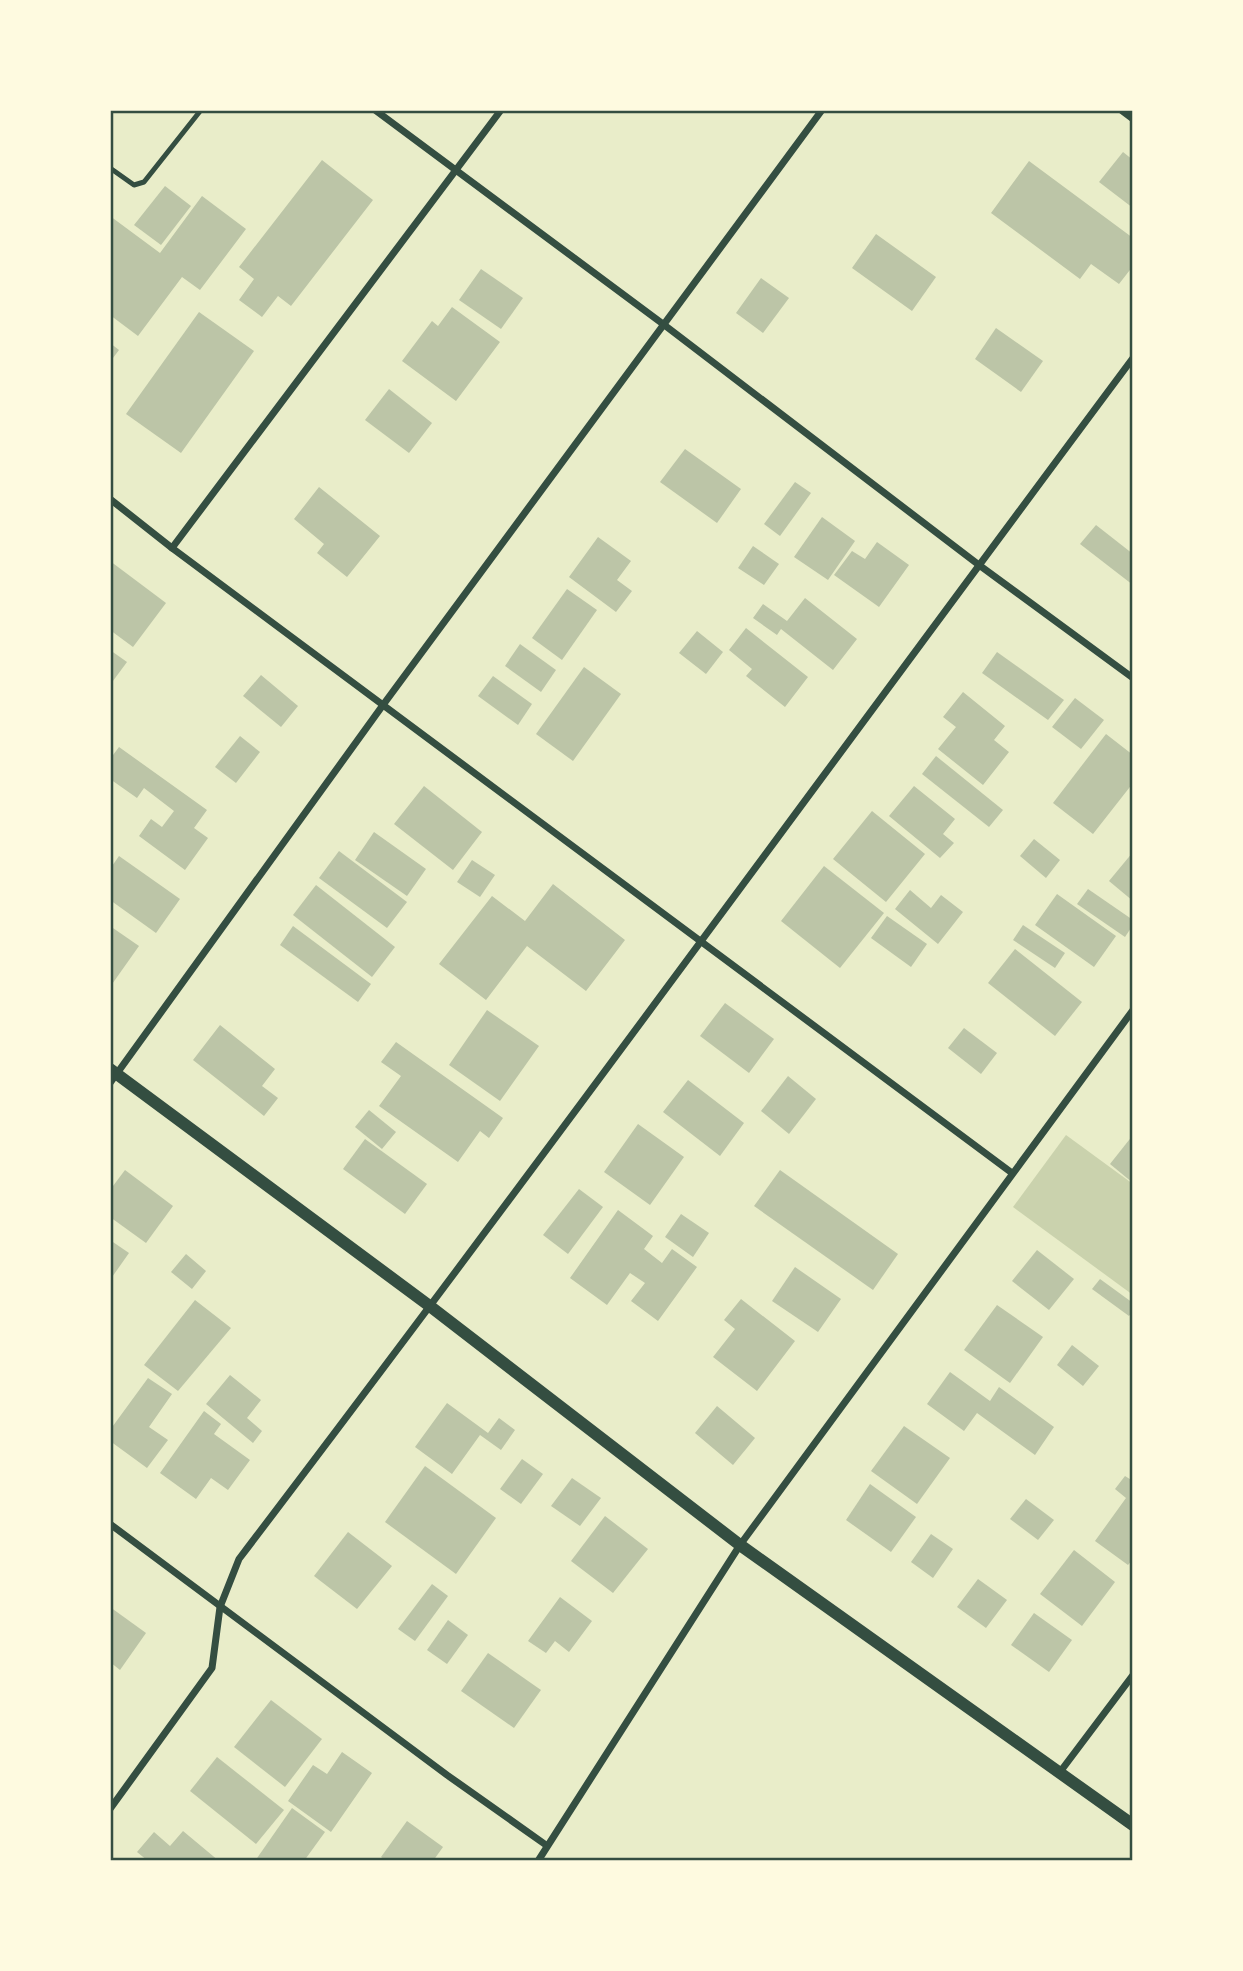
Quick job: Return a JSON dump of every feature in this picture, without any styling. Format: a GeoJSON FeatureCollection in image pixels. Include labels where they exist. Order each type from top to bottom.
{"type":"FeatureCollection","features":[{"type":"Feature","properties":{"kind":"street"},"geometry":{"type":"LineString","coordinates":[[375,110],[1133,678]]}},
{"type":"Feature","properties":{"kind":"street"},"geometry":{"type":"LineString","coordinates":[[172,548],[500,110]]}},
{"type":"Feature","properties":{"kind":"street"},"geometry":{"type":"LineString","coordinates":[[822,110],[113,1076],[431,1307],[740,1545],[1133,1825]]}},
{"type":"Feature","properties":{"kind":"street"},"geometry":{"type":"LineString","coordinates":[[1121,110],[1133,119]]}},
{"type":"Feature","properties":{"kind":"street"},"geometry":{"type":"LineString","coordinates":[[110,1810],[212,1668],[220,1607],[239,1559],[431,1307],[699,941],[1133,358]]}},
{"type":"Feature","properties":{"kind":"street"},"geometry":{"type":"LineString","coordinates":[[110,499],[172,548],[1012,1173]]}},
{"type":"Feature","properties":{"kind":"street"},"geometry":{"type":"LineString","coordinates":[[538,1861],[740,1545],[1133,1010]]}},
{"type":"Feature","properties":{"kind":"street"},"geometry":{"type":"LineString","coordinates":[[110,1524],[546,1845]]}},
{"type":"Feature","properties":{"kind":"street"},"geometry":{"type":"LineString","coordinates":[[1060,1772],[1133,1675]]}},
{"type":"Feature","properties":{"kind":"lane"},"geometry":{"type":"LineString","coordinates":[[110,168],[134,186],[144,182],[201,110]]}},
{"type":"Feature","properties":{"kind":"green space"},"geometry":{"type":"Polygon","coordinates":[[[1066,1135],[1133,1184],[1133,1295],[1013,1207],[1066,1135]]]}},
{"type":"Feature","properties":{"kind":"building"},"geometry":{"type":"Polygon","coordinates":[[[1123,152],[1133,160],[1133,208],[1099,182],[1123,152]]]}},
{"type":"Feature","properties":{"kind":"building"},"geometry":{"type":"Polygon","coordinates":[[[322,160],[373,200],[291,306],[278,296],[262,317],[239,300],[254,279],[239,267],[322,160]]]}},
{"type":"Feature","properties":{"kind":"building"},"geometry":{"type":"Polygon","coordinates":[[[1029,161],[1133,238],[1133,266],[1119,284],[1091,264],[1080,279],[991,213],[1029,161]]]}},
{"type":"Feature","properties":{"kind":"building"},"geometry":{"type":"Polygon","coordinates":[[[165,186],[191,206],[161,245],[134,225],[165,186]]]}},
{"type":"Feature","properties":{"kind":"building"},"geometry":{"type":"Polygon","coordinates":[[[202,196],[246,229],[200,290],[182,277],[138,336],[110,315],[110,216],[160,253],[202,196]]]}},
{"type":"Feature","properties":{"kind":"building"},"geometry":{"type":"Polygon","coordinates":[[[876,234],[936,277],[912,311],[852,268],[876,234]]]}},
{"type":"Feature","properties":{"kind":"building"},"geometry":{"type":"Polygon","coordinates":[[[481,269],[523,298],[501,329],[459,300],[481,269]]]}},
{"type":"Feature","properties":{"kind":"building"},"geometry":{"type":"Polygon","coordinates":[[[761,278],[789,298],[763,333],[736,313],[761,278]]]}},
{"type":"Feature","properties":{"kind":"building"},"geometry":{"type":"Polygon","coordinates":[[[452,307],[500,342],[456,401],[402,361],[432,321],[438,326],[452,307]]]}},
{"type":"Feature","properties":{"kind":"building"},"geometry":{"type":"Polygon","coordinates":[[[199,312],[254,351],[181,453],[126,414],[199,312]]]}},
{"type":"Feature","properties":{"kind":"building"},"geometry":{"type":"Polygon","coordinates":[[[996,328],[1043,361],[1021,392],[975,359],[996,328]]]}},
{"type":"Feature","properties":{"kind":"building"},"geometry":{"type":"Polygon","coordinates":[[[110,343],[119,350],[110,362],[110,343]]]}},
{"type":"Feature","properties":{"kind":"building"},"geometry":{"type":"Polygon","coordinates":[[[389,389],[432,423],[409,453],[365,420],[389,389]]]}},
{"type":"Feature","properties":{"kind":"building"},"geometry":{"type":"Polygon","coordinates":[[[685,449],[741,489],[717,523],[660,482],[685,449]]]}},
{"type":"Feature","properties":{"kind":"building"},"geometry":{"type":"Polygon","coordinates":[[[795,482],[811,493],[780,536],[764,524],[795,482]]]}},
{"type":"Feature","properties":{"kind":"building"},"geometry":{"type":"Polygon","coordinates":[[[319,487],[380,536],[347,577],[317,553],[324,544],[294,519],[319,487]]]}},
{"type":"Feature","properties":{"kind":"building"},"geometry":{"type":"Polygon","coordinates":[[[822,517],[855,541],[828,580],[794,557],[822,517]]]}},
{"type":"Feature","properties":{"kind":"building"},"geometry":{"type":"Polygon","coordinates":[[[1096,525],[1133,554],[1133,585],[1080,544],[1096,525]]]}},
{"type":"Feature","properties":{"kind":"building"},"geometry":{"type":"Polygon","coordinates":[[[598,537],[631,561],[617,580],[632,591],[616,612],[569,577],[598,537]]]}},
{"type":"Feature","properties":{"kind":"building"},"geometry":{"type":"Polygon","coordinates":[[[877,542],[909,565],[879,607],[834,575],[852,551],[865,559],[877,542]]]}},
{"type":"Feature","properties":{"kind":"building"},"geometry":{"type":"Polygon","coordinates":[[[753,546],[779,564],[764,585],[738,568],[753,546]]]}},
{"type":"Feature","properties":{"kind":"building"},"geometry":{"type":"Polygon","coordinates":[[[110,561],[166,603],[133,647],[110,630],[110,561]]]}},
{"type":"Feature","properties":{"kind":"building"},"geometry":{"type":"Polygon","coordinates":[[[567,589],[597,610],[562,660],[532,638],[567,589]]]}},
{"type":"Feature","properties":{"kind":"building"},"geometry":{"type":"Polygon","coordinates":[[[805,598],[857,639],[833,670],[781,629],[777,635],[753,618],[763,604],[787,621],[805,598]]]}},
{"type":"Feature","properties":{"kind":"building"},"geometry":{"type":"Polygon","coordinates":[[[746,628],[808,677],[785,707],[746,676],[752,669],[729,650],[746,628]]]}},
{"type":"Feature","properties":{"kind":"building"},"geometry":{"type":"Polygon","coordinates":[[[697,631],[723,652],[706,674],[679,653],[697,631]]]}},
{"type":"Feature","properties":{"kind":"building"},"geometry":{"type":"Polygon","coordinates":[[[520,644],[556,670],[541,692],[505,666],[520,644]]]}},
{"type":"Feature","properties":{"kind":"building"},"geometry":{"type":"Polygon","coordinates":[[[110,650],[127,662],[110,685],[110,650]]]}},
{"type":"Feature","properties":{"kind":"building"},"geometry":{"type":"Polygon","coordinates":[[[997,652],[1064,700],[1048,720],[982,673],[997,652]]]}},
{"type":"Feature","properties":{"kind":"building"},"geometry":{"type":"Polygon","coordinates":[[[584,667],[621,694],[573,761],[536,734],[584,667]]]}},
{"type":"Feature","properties":{"kind":"building"},"geometry":{"type":"Polygon","coordinates":[[[261,675],[298,706],[281,727],[243,696],[261,675]]]}},
{"type":"Feature","properties":{"kind":"building"},"geometry":{"type":"Polygon","coordinates":[[[493,676],[532,704],[518,725],[478,696],[493,676]]]}},
{"type":"Feature","properties":{"kind":"building"},"geometry":{"type":"Polygon","coordinates":[[[963,692],[1005,726],[994,740],[1009,752],[983,785],[938,749],[956,727],[943,717],[963,692]]]}},
{"type":"Feature","properties":{"kind":"building"},"geometry":{"type":"Polygon","coordinates":[[[1075,698],[1104,720],[1081,749],[1052,727],[1075,698]]]}},
{"type":"Feature","properties":{"kind":"building"},"geometry":{"type":"Polygon","coordinates":[[[1106,734],[1133,755],[1133,783],[1093,834],[1053,803],[1106,734]]]}},
{"type":"Feature","properties":{"kind":"building"},"geometry":{"type":"Polygon","coordinates":[[[240,736],[260,752],[236,783],[215,767],[240,736]]]}},
{"type":"Feature","properties":{"kind":"building"},"geometry":{"type":"Polygon","coordinates":[[[119,747],[207,810],[194,828],[208,838],[185,870],[139,836],[151,819],[162,827],[174,811],[144,788],[137,798],[110,779],[110,759],[119,747]]]}},
{"type":"Feature","properties":{"kind":"building"},"geometry":{"type":"Polygon","coordinates":[[[936,756],[1003,810],[989,827],[922,774],[936,756]]]}},
{"type":"Feature","properties":{"kind":"building"},"geometry":{"type":"Polygon","coordinates":[[[424,786],[482,832],[453,870],[394,824],[424,786]]]}},
{"type":"Feature","properties":{"kind":"building"},"geometry":{"type":"Polygon","coordinates":[[[914,786],[955,819],[943,834],[954,843],[940,858],[889,816],[914,786]]]}},
{"type":"Feature","properties":{"kind":"building"},"geometry":{"type":"Polygon","coordinates":[[[872,811],[925,854],[886,902],[833,859],[872,811]]]}},
{"type":"Feature","properties":{"kind":"building"},"geometry":{"type":"Polygon","coordinates":[[[374,832],[426,869],[407,896],[355,860],[374,832]]]}},
{"type":"Feature","properties":{"kind":"building"},"geometry":{"type":"Polygon","coordinates":[[[1034,839],[1060,860],[1046,878],[1020,856],[1034,839]]]}},
{"type":"Feature","properties":{"kind":"building"},"geometry":{"type":"Polygon","coordinates":[[[339,851],[407,902],[387,928],[319,878],[339,851]]]}},
{"type":"Feature","properties":{"kind":"building"},"geometry":{"type":"Polygon","coordinates":[[[1133,852],[1133,901],[1109,881],[1133,852]]]}},
{"type":"Feature","properties":{"kind":"building"},"geometry":{"type":"Polygon","coordinates":[[[119,856],[180,899],[156,933],[110,900],[110,869],[119,856]]]}},
{"type":"Feature","properties":{"kind":"building"},"geometry":{"type":"Polygon","coordinates":[[[472,860],[495,875],[480,897],[457,882],[472,860]]]}},
{"type":"Feature","properties":{"kind":"building"},"geometry":{"type":"Polygon","coordinates":[[[824,866],[884,913],[840,968],[781,921],[824,866]]]}},
{"type":"Feature","properties":{"kind":"building"},"geometry":{"type":"Polygon","coordinates":[[[553,884],[625,940],[586,991],[527,946],[486,1000],[439,964],[492,896],[525,921],[553,884]]]}},
{"type":"Feature","properties":{"kind":"building"},"geometry":{"type":"Polygon","coordinates":[[[316,885],[395,947],[372,977],[293,915],[316,885]]]}},
{"type":"Feature","properties":{"kind":"building"},"geometry":{"type":"Polygon","coordinates":[[[1088,889],[1133,920],[1133,925],[1125,937],[1077,904],[1088,889]]]}},
{"type":"Feature","properties":{"kind":"building"},"geometry":{"type":"Polygon","coordinates":[[[910,890],[931,908],[941,895],[963,912],[938,944],[895,909],[910,890]]]}},
{"type":"Feature","properties":{"kind":"building"},"geometry":{"type":"Polygon","coordinates":[[[1057,894],[1116,936],[1094,967],[1035,925],[1057,894]]]}},
{"type":"Feature","properties":{"kind":"building"},"geometry":{"type":"Polygon","coordinates":[[[887,916],[927,944],[911,967],[871,938],[887,916]]]}},
{"type":"Feature","properties":{"kind":"building"},"geometry":{"type":"Polygon","coordinates":[[[1023,925],[1065,953],[1055,968],[1013,940],[1023,925]]]}},
{"type":"Feature","properties":{"kind":"building"},"geometry":{"type":"Polygon","coordinates":[[[110,926],[139,946],[110,987],[110,926]]]}},
{"type":"Feature","properties":{"kind":"building"},"geometry":{"type":"Polygon","coordinates":[[[293,926],[371,984],[358,1002],[280,945],[293,926]]]}},
{"type":"Feature","properties":{"kind":"building"},"geometry":{"type":"Polygon","coordinates":[[[1015,949],[1082,1002],[1055,1036],[988,983],[1015,949]]]}},
{"type":"Feature","properties":{"kind":"building"},"geometry":{"type":"Polygon","coordinates":[[[725,1003],[774,1039],[749,1073],[700,1036],[725,1003]]]}},
{"type":"Feature","properties":{"kind":"building"},"geometry":{"type":"Polygon","coordinates":[[[487,1010],[539,1046],[500,1101],[449,1065],[487,1010]]]}},
{"type":"Feature","properties":{"kind":"building"},"geometry":{"type":"Polygon","coordinates":[[[220,1025],[275,1069],[262,1086],[278,1098],[264,1116],[193,1060],[220,1025]]]}},
{"type":"Feature","properties":{"kind":"building"},"geometry":{"type":"Polygon","coordinates":[[[964,1028],[997,1053],[981,1074],[948,1048],[964,1028]]]}},
{"type":"Feature","properties":{"kind":"building"},"geometry":{"type":"Polygon","coordinates":[[[396,1042],[503,1118],[489,1138],[480,1131],[458,1162],[379,1106],[401,1076],[381,1062],[396,1042]]]}},
{"type":"Feature","properties":{"kind":"building"},"geometry":{"type":"Polygon","coordinates":[[[788,1076],[816,1099],[789,1134],[761,1111],[788,1076]]]}},
{"type":"Feature","properties":{"kind":"building"},"geometry":{"type":"Polygon","coordinates":[[[688,1080],[744,1123],[720,1156],[663,1112],[688,1080]]]}},
{"type":"Feature","properties":{"kind":"building"},"geometry":{"type":"Polygon","coordinates":[[[369,1110],[396,1132],[382,1149],[355,1127],[369,1110]]]}},
{"type":"Feature","properties":{"kind":"building"},"geometry":{"type":"Polygon","coordinates":[[[638,1124],[684,1157],[650,1205],[604,1172],[638,1124]]]}},
{"type":"Feature","properties":{"kind":"building"},"geometry":{"type":"Polygon","coordinates":[[[1133,1135],[1133,1183],[1110,1164],[1133,1135]]]}},
{"type":"Feature","properties":{"kind":"building"},"geometry":{"type":"Polygon","coordinates":[[[365,1139],[427,1184],[405,1214],[343,1169],[365,1139]]]}},
{"type":"Feature","properties":{"kind":"building"},"geometry":{"type":"Polygon","coordinates":[[[125,1170],[173,1206],[146,1243],[110,1217],[110,1190],[125,1170]]]}},
{"type":"Feature","properties":{"kind":"building"},"geometry":{"type":"Polygon","coordinates":[[[780,1170],[898,1254],[873,1290],[754,1206],[780,1170]]]}},
{"type":"Feature","properties":{"kind":"building"},"geometry":{"type":"Polygon","coordinates":[[[579,1189],[603,1207],[568,1254],[543,1235],[579,1189]]]}},
{"type":"Feature","properties":{"kind":"building"},"geometry":{"type":"Polygon","coordinates":[[[618,1210],[653,1236],[644,1249],[662,1263],[672,1249],[697,1267],[658,1321],[631,1301],[645,1283],[630,1273],[607,1305],[570,1278],[618,1210]]]}},
{"type":"Feature","properties":{"kind":"building"},"geometry":{"type":"Polygon","coordinates":[[[681,1214],[709,1233],[693,1257],[665,1237],[681,1214]]]}},
{"type":"Feature","properties":{"kind":"building"},"geometry":{"type":"Polygon","coordinates":[[[110,1240],[129,1253],[110,1280],[110,1240]]]}},
{"type":"Feature","properties":{"kind":"building"},"geometry":{"type":"Polygon","coordinates":[[[1037,1250],[1074,1279],[1049,1310],[1012,1281],[1037,1250]]]}},
{"type":"Feature","properties":{"kind":"building"},"geometry":{"type":"Polygon","coordinates":[[[186,1254],[206,1271],[192,1289],[171,1272],[186,1254]]]}},
{"type":"Feature","properties":{"kind":"building"},"geometry":{"type":"Polygon","coordinates":[[[795,1267],[841,1299],[818,1332],[772,1301],[795,1267]]]}},
{"type":"Feature","properties":{"kind":"building"},"geometry":{"type":"Polygon","coordinates":[[[1100,1279],[1133,1303],[1133,1311],[1129,1316],[1092,1289],[1100,1279]]]}},
{"type":"Feature","properties":{"kind":"building"},"geometry":{"type":"Polygon","coordinates":[[[741,1299],[795,1341],[757,1391],[713,1357],[735,1329],[724,1320],[741,1299]]]}},
{"type":"Feature","properties":{"kind":"building"},"geometry":{"type":"Polygon","coordinates":[[[195,1300],[231,1328],[178,1391],[144,1365],[195,1300]]]}},
{"type":"Feature","properties":{"kind":"building"},"geometry":{"type":"Polygon","coordinates":[[[997,1305],[1043,1337],[1010,1383],[964,1350],[997,1305]]]}},
{"type":"Feature","properties":{"kind":"building"},"geometry":{"type":"Polygon","coordinates":[[[1072,1345],[1099,1366],[1083,1386],[1057,1365],[1072,1345]]]}},
{"type":"Feature","properties":{"kind":"building"},"geometry":{"type":"Polygon","coordinates":[[[950,1372],[990,1401],[999,1387],[1054,1427],[1035,1455],[977,1413],[964,1431],[927,1404],[950,1372]]]}},
{"type":"Feature","properties":{"kind":"building"},"geometry":{"type":"Polygon","coordinates":[[[230,1375],[261,1400],[247,1418],[262,1431],[253,1443],[206,1404],[230,1375]]]}},
{"type":"Feature","properties":{"kind":"building"},"geometry":{"type":"Polygon","coordinates":[[[148,1378],[172,1394],[149,1427],[168,1440],[147,1468],[110,1441],[110,1430],[148,1378]]]}},
{"type":"Feature","properties":{"kind":"building"},"geometry":{"type":"Polygon","coordinates":[[[447,1403],[488,1433],[499,1418],[515,1430],[501,1450],[480,1435],[452,1474],[415,1447],[447,1403]]]}},
{"type":"Feature","properties":{"kind":"building"},"geometry":{"type":"Polygon","coordinates":[[[717,1406],[755,1438],[733,1465],[695,1433],[717,1406]]]}},
{"type":"Feature","properties":{"kind":"building"},"geometry":{"type":"Polygon","coordinates":[[[204,1411],[221,1424],[214,1434],[250,1460],[228,1490],[211,1478],[196,1499],[160,1473],[204,1411]]]}},
{"type":"Feature","properties":{"kind":"building"},"geometry":{"type":"Polygon","coordinates":[[[904,1426],[950,1458],[917,1504],[871,1471],[904,1426]]]}},
{"type":"Feature","properties":{"kind":"building"},"geometry":{"type":"Polygon","coordinates":[[[522,1459],[543,1474],[521,1504],[500,1489],[522,1459]]]}},
{"type":"Feature","properties":{"kind":"building"},"geometry":{"type":"Polygon","coordinates":[[[425,1466],[496,1518],[456,1574],[385,1522],[425,1466]]]}},
{"type":"Feature","properties":{"kind":"building"},"geometry":{"type":"Polygon","coordinates":[[[1125,1476],[1133,1481],[1133,1559],[1128,1565],[1095,1541],[1126,1498],[1115,1489],[1125,1476]]]}},
{"type":"Feature","properties":{"kind":"building"},"geometry":{"type":"Polygon","coordinates":[[[572,1478],[601,1498],[580,1526],[551,1506],[572,1478]]]}},
{"type":"Feature","properties":{"kind":"building"},"geometry":{"type":"Polygon","coordinates":[[[870,1484],[916,1517],[891,1552],[846,1520],[870,1484]]]}},
{"type":"Feature","properties":{"kind":"building"},"geometry":{"type":"Polygon","coordinates":[[[1026,1499],[1054,1520],[1038,1540],[1010,1519],[1026,1499]]]}},
{"type":"Feature","properties":{"kind":"building"},"geometry":{"type":"Polygon","coordinates":[[[605,1516],[648,1549],[613,1593],[571,1561],[605,1516]]]}},
{"type":"Feature","properties":{"kind":"building"},"geometry":{"type":"Polygon","coordinates":[[[348,1532],[392,1566],[357,1609],[314,1576],[348,1532]]]}},
{"type":"Feature","properties":{"kind":"building"},"geometry":{"type":"Polygon","coordinates":[[[931,1534],[953,1549],[933,1578],[911,1562],[931,1534]]]}},
{"type":"Feature","properties":{"kind":"building"},"geometry":{"type":"Polygon","coordinates":[[[1074,1550],[1115,1582],[1082,1626],[1040,1594],[1074,1550]]]}},
{"type":"Feature","properties":{"kind":"building"},"geometry":{"type":"Polygon","coordinates":[[[978,1579],[1007,1600],[986,1628],[957,1607],[978,1579]]]}},
{"type":"Feature","properties":{"kind":"building"},"geometry":{"type":"Polygon","coordinates":[[[432,1584],[448,1596],[415,1641],[398,1629],[432,1584]]]}},
{"type":"Feature","properties":{"kind":"building"},"geometry":{"type":"Polygon","coordinates":[[[560,1597],[592,1621],[569,1652],[555,1641],[546,1653],[528,1641],[560,1597]]]}},
{"type":"Feature","properties":{"kind":"building"},"geometry":{"type":"Polygon","coordinates":[[[110,1607],[146,1633],[120,1670],[110,1662],[110,1607]]]}},
{"type":"Feature","properties":{"kind":"building"},"geometry":{"type":"Polygon","coordinates":[[[1034,1613],[1072,1640],[1049,1672],[1011,1645],[1034,1613]]]}},
{"type":"Feature","properties":{"kind":"building"},"geometry":{"type":"Polygon","coordinates":[[[448,1620],[468,1635],[447,1664],[427,1650],[448,1620]]]}},
{"type":"Feature","properties":{"kind":"building"},"geometry":{"type":"Polygon","coordinates":[[[488,1653],[541,1690],[514,1728],[461,1691],[488,1653]]]}},
{"type":"Feature","properties":{"kind":"building"},"geometry":{"type":"Polygon","coordinates":[[[271,1700],[322,1739],[285,1787],[234,1747],[271,1700]]]}},
{"type":"Feature","properties":{"kind":"building"},"geometry":{"type":"Polygon","coordinates":[[[342,1752],[372,1773],[331,1832],[288,1801],[313,1765],[327,1774],[342,1752]]]}},
{"type":"Feature","properties":{"kind":"building"},"geometry":{"type":"Polygon","coordinates":[[[217,1757],[284,1810],[256,1844],[190,1791],[217,1757]]]}},
{"type":"Feature","properties":{"kind":"building"},"geometry":{"type":"Polygon","coordinates":[[[292,1808],[325,1832],[304,1861],[255,1861],[292,1808]]]}},
{"type":"Feature","properties":{"kind":"building"},"geometry":{"type":"Polygon","coordinates":[[[407,1821],[443,1847],[433,1861],[386,1861],[381,1857],[407,1821]]]}},
{"type":"Feature","properties":{"kind":"building"},"geometry":{"type":"Polygon","coordinates":[[[183,1831],[219,1861],[148,1861],[137,1852],[154,1832],[170,1846],[183,1831]]]}}]}
